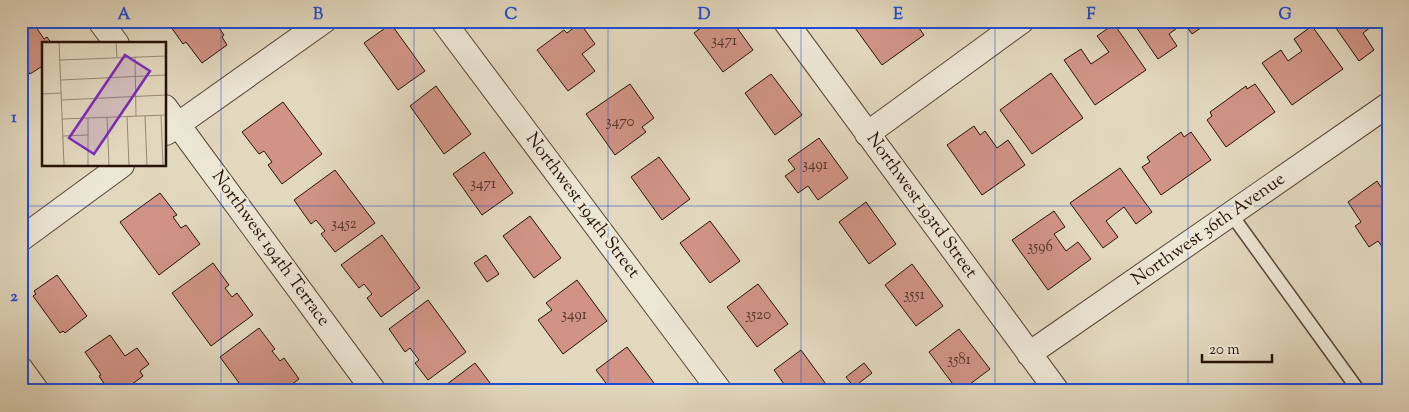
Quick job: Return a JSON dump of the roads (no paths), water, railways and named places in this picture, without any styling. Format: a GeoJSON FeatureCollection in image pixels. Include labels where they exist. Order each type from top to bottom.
{"type":"FeatureCollection","features":[{"type":"Feature","properties":{"kind":"street"},"geometry":{"type":"LineString","coordinates":[[100,21],[116,42]]}},
{"type":"Feature","properties":{"kind":"street"},"geometry":{"type":"LineString","coordinates":[[169,122],[324,21]]}},
{"type":"Feature","properties":{"kind":"street","name":"Northwest 194th Street"},"geometry":{"type":"LineString","coordinates":[[443,21],[720,391]]}},
{"type":"Feature","properties":{"kind":"street","name":"Northwest 193rd Street"},"geometry":{"type":"LineString","coordinates":[[785,21],[1057,391]]}},
{"type":"Feature","properties":{"kind":"street"},"geometry":{"type":"LineString","coordinates":[[867,134],[1022,21]]}},
{"type":"Feature","properties":{"kind":"street","name":"Northwest 36th Avenue"},"geometry":{"type":"LineString","coordinates":[[1029,354],[1388,105]]}},
{"type":"Feature","properties":{"kind":"street","name":"Northwest 194th Terrace"},"geometry":{"type":"LineString","coordinates":[[169,122],[374,391]]}},
{"type":"Feature","properties":{"kind":"street"},"geometry":{"type":"LineString","coordinates":[[21,239],[121,166]]}},
{"type":"Feature","properties":{"kind":"street"},"geometry":{"type":"LineString","coordinates":[[21,369],[37,391]]}},
{"type":"Feature","properties":{"kind":"lane"},"geometry":{"type":"LineString","coordinates":[[1231,214],[1359,391]]}}]}
